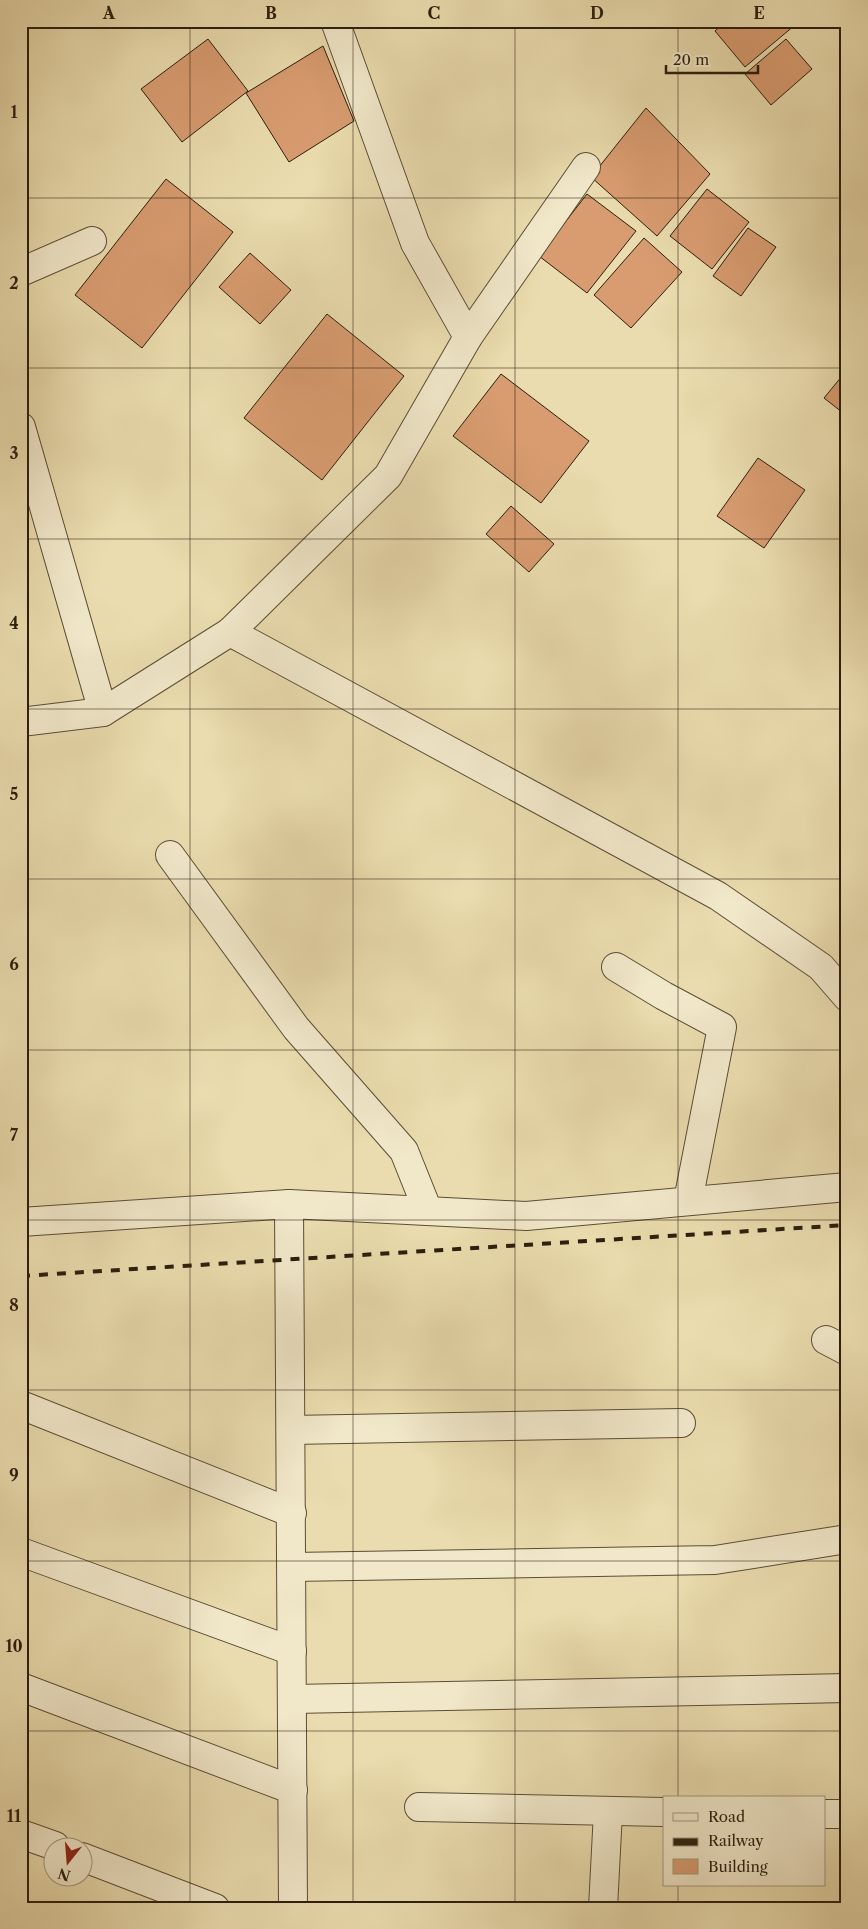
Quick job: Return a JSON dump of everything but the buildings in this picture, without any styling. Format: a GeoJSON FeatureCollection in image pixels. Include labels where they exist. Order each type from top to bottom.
{"type":"FeatureCollection","features":[{"type":"Feature","properties":{"kind":"street"},"geometry":{"type":"LineString","coordinates":[[335,21],[415,243],[468,337]]}},
{"type":"Feature","properties":{"kind":"street"},"geometry":{"type":"LineString","coordinates":[[21,722],[103,712],[230,632],[388,476],[468,337],[586,167]]}},
{"type":"Feature","properties":{"kind":"street"},"geometry":{"type":"LineString","coordinates":[[21,272],[92,241]]}},
{"type":"Feature","properties":{"kind":"street"},"geometry":{"type":"LineString","coordinates":[[21,427],[27,469],[103,712]]}},
{"type":"Feature","properties":{"kind":"street"},"geometry":{"type":"LineString","coordinates":[[230,632],[718,896],[821,967],[844,986]]}},
{"type":"Feature","properties":{"kind":"street"},"geometry":{"type":"LineString","coordinates":[[170,855],[296,1028],[404,1151],[428,1212]]}},
{"type":"Feature","properties":{"kind":"street"},"geometry":{"type":"LineString","coordinates":[[616,967],[664,996],[722,1027],[688,1202]]}},
{"type":"Feature","properties":{"kind":"street"},"geometry":{"type":"LineString","coordinates":[[21,1222],[289,1204],[526,1216],[847,1187]]}},
{"type":"Feature","properties":{"kind":"street"},"geometry":{"type":"LineString","coordinates":[[289,1204],[294,1908]]}},
{"type":"Feature","properties":{"kind":"street"},"geometry":{"type":"LineString","coordinates":[[21,1405],[292,1513]]}},
{"type":"Feature","properties":{"kind":"street"},"geometry":{"type":"LineString","coordinates":[[291,1430],[681,1424]]}},
{"type":"Feature","properties":{"kind":"street"},"geometry":{"type":"LineString","coordinates":[[292,1567],[715,1560],[847,1539]]}},
{"type":"Feature","properties":{"kind":"street"},"geometry":{"type":"LineString","coordinates":[[21,1552],[292,1651]]}},
{"type":"Feature","properties":{"kind":"street"},"geometry":{"type":"LineString","coordinates":[[21,1687],[293,1790]]}},
{"type":"Feature","properties":{"kind":"street"},"geometry":{"type":"LineString","coordinates":[[293,1699],[847,1688]]}},
{"type":"Feature","properties":{"kind":"street"},"geometry":{"type":"LineString","coordinates":[[418,1807],[663,1812]]}},
{"type":"Feature","properties":{"kind":"street"},"geometry":{"type":"LineString","coordinates":[[603,1908],[608,1812]]}},
{"type":"Feature","properties":{"kind":"street"},"geometry":{"type":"LineString","coordinates":[[826,1814],[847,1814]]}},
{"type":"Feature","properties":{"kind":"street"},"geometry":{"type":"LineString","coordinates":[[21,1834],[42,1842]]}},
{"type":"Feature","properties":{"kind":"street"},"geometry":{"type":"LineString","coordinates":[[92,1861],[215,1908]]}},
{"type":"Feature","properties":{"kind":"railway"},"geometry":{"type":"LineString","coordinates":[[21,1276],[847,1225]]}}]}
